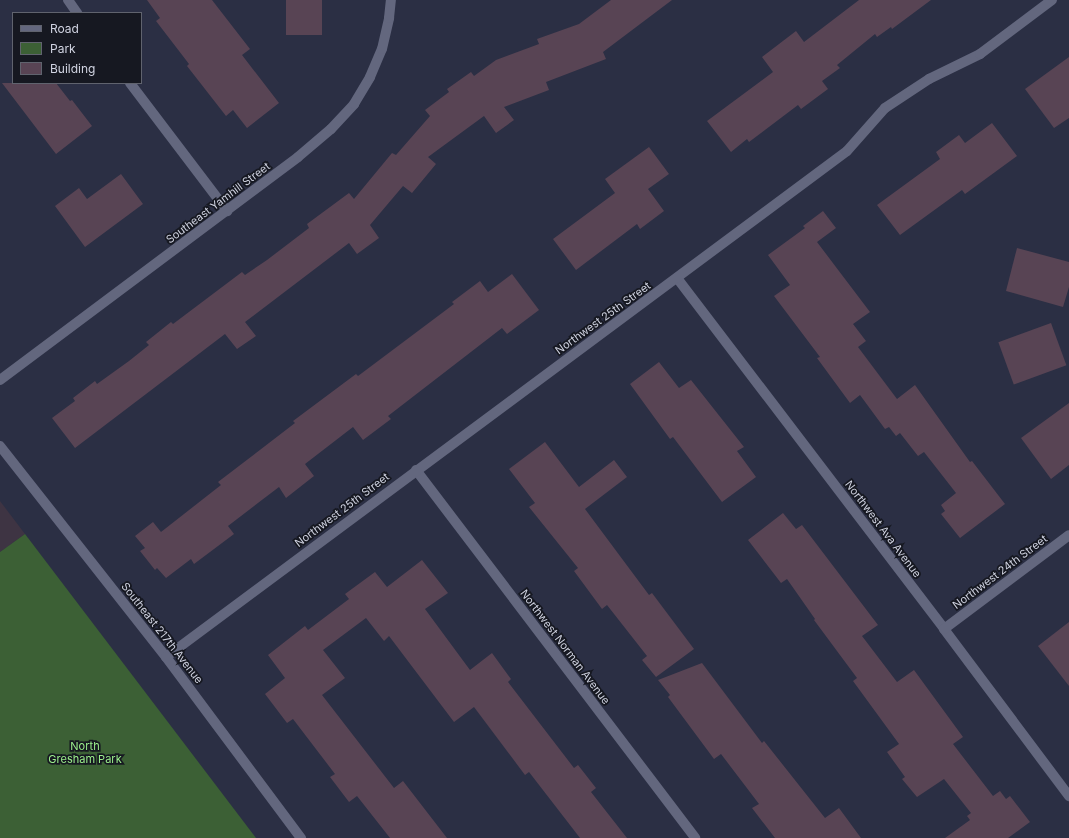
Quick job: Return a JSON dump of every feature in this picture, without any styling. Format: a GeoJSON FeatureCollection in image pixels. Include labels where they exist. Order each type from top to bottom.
{"type":"FeatureCollection","features":[{"type":"Feature","properties":{"kind":"street"},"geometry":{"type":"LineString","coordinates":[[68,0],[77,12]]}},
{"type":"Feature","properties":{"kind":"street","name":"Southeast Yamhill Street"},"geometry":{"type":"LineString","coordinates":[[0,380],[227,211],[298,157],[331,129],[354,104],[370,77],[382,49],[389,18],[390,0]]}},
{"type":"Feature","properties":{"kind":"street","name":"Northwest 25th Street"},"geometry":{"type":"LineString","coordinates":[[166,657],[847,150],[886,108],[929,79],[980,54],[1052,0]]}},
{"type":"Feature","properties":{"kind":"street"},"geometry":{"type":"LineString","coordinates":[[131,84],[227,211]]}},
{"type":"Feature","properties":{"kind":"street","name":"Northwest Ava Avenue"},"geometry":{"type":"LineString","coordinates":[[677,278],[1069,796]]}},
{"type":"Feature","properties":{"kind":"street","name":"Southeast 217th Avenue"},"geometry":{"type":"LineString","coordinates":[[0,446],[166,657],[301,838]]}},
{"type":"Feature","properties":{"kind":"street","name":"Northwest Norman Avenue"},"geometry":{"type":"LineString","coordinates":[[416,470],[695,838]]}},
{"type":"Feature","properties":{"kind":"street","name":"Northwest 24th Street"},"geometry":{"type":"LineString","coordinates":[[944,629],[1069,535]]}},
{"type":"Feature","properties":{"kind":"shaded area"},"geometry":{"type":"Polygon","coordinates":[[[0,501],[25,534],[0,552],[0,501]]]}},
{"type":"Feature","properties":{"kind":"green space","name":"North Gresham Park"},"geometry":{"type":"Polygon","coordinates":[[[25,534],[256,838],[0,838],[0,552],[25,534]]]}},
{"type":"Feature","properties":{"kind":"building"},"geometry":{"type":"Polygon","coordinates":[[[147,0],[212,0],[250,49],[242,55],[279,103],[247,128],[233,110],[226,116],[187,66],[189,64],[156,21],[160,18],[147,0]]]}},
{"type":"Feature","properties":{"kind":"building"},"geometry":{"type":"Polygon","coordinates":[[[286,0],[322,0],[322,35],[286,35],[286,0]]]}},
{"type":"Feature","properties":{"kind":"building"},"geometry":{"type":"Polygon","coordinates":[[[611,0],[672,0],[603,52],[606,59],[546,82],[549,90],[504,107],[514,120],[496,133],[484,116],[428,157],[436,164],[412,193],[403,186],[370,225],[379,238],[357,254],[349,243],[245,322],[256,336],[237,349],[225,334],[75,448],[52,418],[75,401],[73,398],[95,381],[97,384],[129,361],[149,345],[146,342],[171,322],[173,324],[242,272],[245,275],[267,260],[309,228],[307,224],[349,193],[354,199],[392,153],[396,155],[430,116],[425,110],[449,92],[447,89],[471,72],[474,76],[496,60],[539,44],[537,39],[579,24],[611,0]]]}},
{"type":"Feature","properties":{"kind":"building"},"geometry":{"type":"Polygon","coordinates":[[[859,0],[931,0],[892,29],[891,27],[877,37],[875,34],[837,65],[840,68],[822,81],[828,89],[801,109],[798,105],[749,142],[747,139],[731,152],[707,121],[773,72],[762,57],[796,31],[804,42],[859,0]]]}},
{"type":"Feature","properties":{"kind":"building"},"geometry":{"type":"Polygon","coordinates":[[[1069,57],[1069,118],[1054,128],[1025,89],[1069,57]]]}},
{"type":"Feature","properties":{"kind":"building"},"geometry":{"type":"Polygon","coordinates":[[[2,83],[57,84],[70,101],[72,100],[92,126],[56,154],[2,83]]]}},
{"type":"Feature","properties":{"kind":"building"},"geometry":{"type":"Polygon","coordinates":[[[992,123],[1017,156],[965,194],[962,190],[900,235],[877,205],[940,159],[936,152],[959,135],[965,143],[992,123]]]}},
{"type":"Feature","properties":{"kind":"building"},"geometry":{"type":"Polygon","coordinates":[[[649,147],[669,174],[648,189],[664,211],[640,229],[637,224],[576,270],[553,239],[615,193],[605,179],[649,147]]]}},
{"type":"Feature","properties":{"kind":"building"},"geometry":{"type":"Polygon","coordinates":[[[121,174],[143,204],[85,247],[55,206],[79,188],[87,199],[121,174]]]}},
{"type":"Feature","properties":{"kind":"building"},"geometry":{"type":"Polygon","coordinates":[[[823,211],[836,228],[817,242],[870,312],[853,324],[866,341],[858,347],[897,399],[915,385],[970,462],[972,461],[1005,504],[960,538],[941,514],[945,511],[941,505],[956,493],[924,452],[918,456],[900,433],[896,436],[889,427],[885,429],[860,395],[850,403],[817,358],[820,357],[774,296],[790,285],[768,255],[805,228],[803,226],[823,211]]]}},
{"type":"Feature","properties":{"kind":"building"},"geometry":{"type":"Polygon","coordinates":[[[1017,248],[1069,262],[1069,287],[1063,307],[1006,291],[1017,248]]]}},
{"type":"Feature","properties":{"kind":"building"},"geometry":{"type":"Polygon","coordinates":[[[512,274],[539,310],[507,334],[502,328],[388,416],[391,419],[363,440],[353,427],[305,464],[314,476],[286,498],[279,487],[228,526],[234,534],[194,564],[191,559],[166,578],[157,568],[155,570],[140,551],[145,548],[135,536],[153,522],[161,532],[221,485],[218,482],[295,423],[293,421],[356,374],[358,376],[454,304],[452,302],[480,281],[488,292],[512,274]]]}},
{"type":"Feature","properties":{"kind":"building"},"geometry":{"type":"Polygon","coordinates":[[[1051,323],[1066,365],[1014,384],[998,342],[1051,323]]]}},
{"type":"Feature","properties":{"kind":"building"},"geometry":{"type":"Polygon","coordinates":[[[659,362],[679,388],[691,380],[744,447],[737,451],[756,477],[722,502],[673,437],[670,439],[630,384],[659,362]]]}},
{"type":"Feature","properties":{"kind":"building"},"geometry":{"type":"Polygon","coordinates":[[[1069,403],[1069,465],[1051,479],[1021,438],[1069,403]]]}},
{"type":"Feature","properties":{"kind":"building"},"geometry":{"type":"Polygon","coordinates":[[[545,442],[579,487],[614,460],[627,477],[585,509],[649,595],[652,593],[694,649],[656,677],[642,660],[647,656],[607,605],[602,609],[574,571],[578,568],[529,507],[535,503],[509,469],[545,442]]]}},
{"type":"Feature","properties":{"kind":"building"},"geometry":{"type":"Polygon","coordinates":[[[783,513],[796,529],[802,525],[878,625],[862,636],[897,682],[914,670],[963,737],[953,744],[993,796],[1000,791],[1006,799],[1010,796],[1030,822],[1008,838],[945,838],[970,820],[967,816],[971,813],[944,779],[917,797],[902,779],[905,777],[887,752],[899,744],[853,681],[857,678],[814,620],[815,619],[787,579],[781,583],[748,540],[783,513]]]}},
{"type":"Feature","properties":{"kind":"building"},"geometry":{"type":"Polygon","coordinates":[[[422,560],[448,593],[425,609],[470,670],[492,653],[511,679],[508,682],[574,768],[578,765],[596,788],[591,792],[627,838],[580,838],[529,772],[525,775],[474,707],[454,722],[389,636],[384,641],[366,618],[323,650],[345,678],[322,695],[394,788],[403,781],[447,838],[390,838],[357,796],[349,802],[330,777],[335,774],[293,719],[287,723],[265,694],[285,678],[268,655],[305,626],[308,630],[349,599],[345,594],[375,572],[387,587],[422,560]]]}},
{"type":"Feature","properties":{"kind":"building"},"geometry":{"type":"Polygon","coordinates":[[[1069,622],[1069,686],[1038,646],[1069,622]]]}},
{"type":"Feature","properties":{"kind":"building"},"geometry":{"type":"Polygon","coordinates":[[[702,663],[762,743],[764,741],[825,818],[839,808],[861,838],[775,838],[752,808],[759,804],[721,754],[714,759],[668,697],[670,695],[658,680],[702,663]]]}}]}
